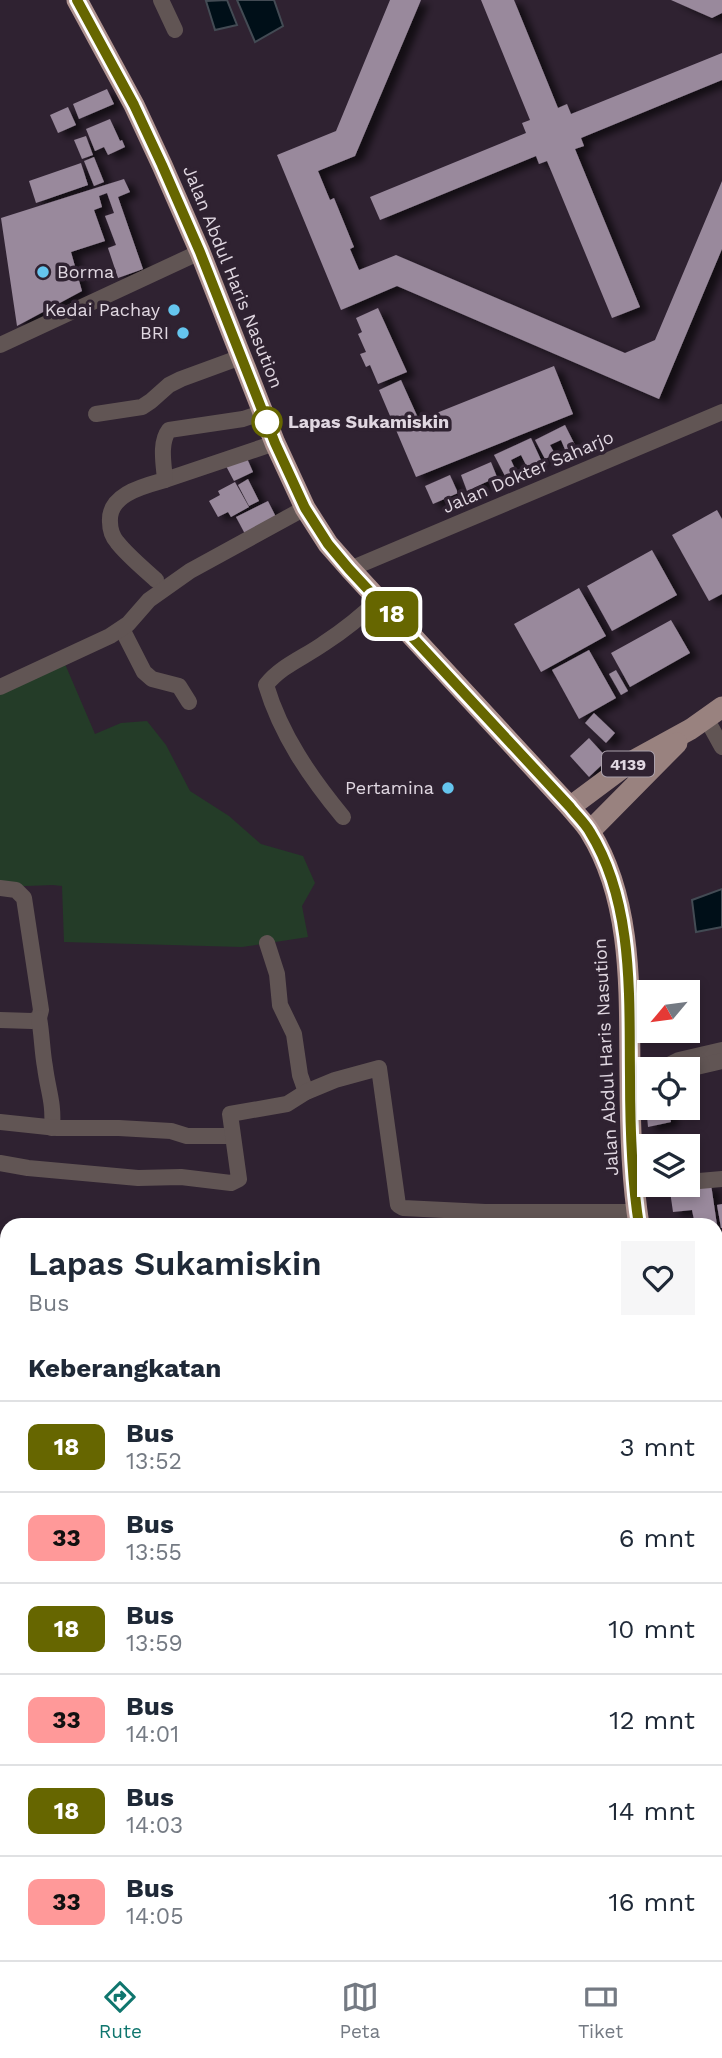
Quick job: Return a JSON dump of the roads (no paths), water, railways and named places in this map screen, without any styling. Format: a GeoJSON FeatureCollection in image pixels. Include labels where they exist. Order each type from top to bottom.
{"type":"FeatureCollection","features":[{"type":"Feature","properties":{"kind":"highway","name":"Jalan Abdul Haris Nasution"},"geometry":{"type":"LineString","coordinates":[[77,0],[134,105],[200,252],[275,443],[305,508],[328,544],[349,569],[590,831],[607,867],[617,898],[637,1062]]}},
{"type":"Feature","properties":{"kind":"highway","name":"Jalan Abdul Haris Nasution"},"geometry":{"type":"LineString","coordinates":[[637,1120],[635,1189],[638,1218]]}},
{"type":"Feature","properties":{"kind":"main road","name":"4139"},"geometry":{"type":"LineString","coordinates":[[570,807],[629,763],[706,718]]}},
{"type":"Feature","properties":{"kind":"main road","name":"4139"},"geometry":{"type":"LineString","coordinates":[[590,831],[706,718]]}},
{"type":"Feature","properties":{"kind":"street"},"geometry":{"type":"LineString","coordinates":[[161,0],[175,30]]}},
{"type":"Feature","properties":{"kind":"street"},"geometry":{"type":"LineString","coordinates":[[0,345],[200,252]]}},
{"type":"Feature","properties":{"kind":"street"},"geometry":{"type":"LineString","coordinates":[[96,414],[142,407],[169,385],[242,357]]}},
{"type":"Feature","properties":{"kind":"street"},"geometry":{"type":"LineString","coordinates":[[165,480],[163,452],[169,430],[243,419],[264,412]]}},
{"type":"Feature","properties":{"kind":"street","name":"Jalan Dokter Saharjo"},"geometry":{"type":"LineString","coordinates":[[349,569],[722,412]]}},
{"type":"Feature","properties":{"kind":"street"},"geometry":{"type":"LineString","coordinates":[[156,580],[116,542],[110,531],[109,517],[114,505],[138,488],[275,443]]}},
{"type":"Feature","properties":{"kind":"street"},"geometry":{"type":"LineString","coordinates":[[0,687],[122,629],[149,600],[190,570],[305,508]]}},
{"type":"Feature","properties":{"kind":"street"},"geometry":{"type":"LineString","coordinates":[[343,817],[298,756],[274,710],[266,685],[276,673],[321,646],[360,618],[378,600]]}},
{"type":"Feature","properties":{"kind":"street"},"geometry":{"type":"LineString","coordinates":[[122,629],[144,673],[152,679],[179,686],[189,702]]}},
{"type":"Feature","properties":{"kind":"street"},"geometry":{"type":"LineString","coordinates":[[706,718],[722,747]]}},
{"type":"Feature","properties":{"kind":"street"},"geometry":{"type":"LineString","coordinates":[[0,888],[16,890],[24,898],[41,1010],[39,1018],[45,1069],[54,1107],[52,1128]]}},
{"type":"Feature","properties":{"kind":"street"},"geometry":{"type":"LineString","coordinates":[[267,943],[277,974],[280,1005],[294,1034],[300,1074],[306,1092]]}},
{"type":"Feature","properties":{"kind":"street"},"geometry":{"type":"LineString","coordinates":[[0,1020],[32,1021],[39,1018]]}},
{"type":"Feature","properties":{"kind":"street"},"geometry":{"type":"LineString","coordinates":[[700,1059],[722,1050]]}},
{"type":"Feature","properties":{"kind":"street"},"geometry":{"type":"LineString","coordinates":[[700,1063],[722,1061]]}},
{"type":"Feature","properties":{"kind":"street"},"geometry":{"type":"LineString","coordinates":[[0,1163],[138,1178],[181,1177],[232,1182],[239,1179],[230,1114],[287,1104],[306,1092],[335,1080],[379,1068],[397,1200],[398,1205],[403,1208],[638,1218]]}},
{"type":"Feature","properties":{"kind":"street"},"geometry":{"type":"LineString","coordinates":[[0,1122],[52,1128],[119,1128],[171,1131],[187,1136],[232,1136]]}},
{"type":"Feature","properties":{"kind":"street"},"geometry":{"type":"LineString","coordinates":[[700,1181],[722,1179]]}},
{"type":"Feature","properties":{"kind":"place","name":"Borma"},"geometry":{"type":"Point","coordinates":[43,272]}},
{"type":"Feature","properties":{"kind":"place","name":"Kedai Pachay"},"geometry":{"type":"Point","coordinates":[174,310]}},
{"type":"Feature","properties":{"kind":"place","name":"BRI"},"geometry":{"type":"Point","coordinates":[183,333]}},
{"type":"Feature","properties":{"kind":"place","name":"Lapas Sukamiskin"},"geometry":{"type":"Point","coordinates":[267,422]}},
{"type":"Feature","properties":{"kind":"place","name":"Pertamina"},"geometry":{"type":"Point","coordinates":[448,788]}}]}
